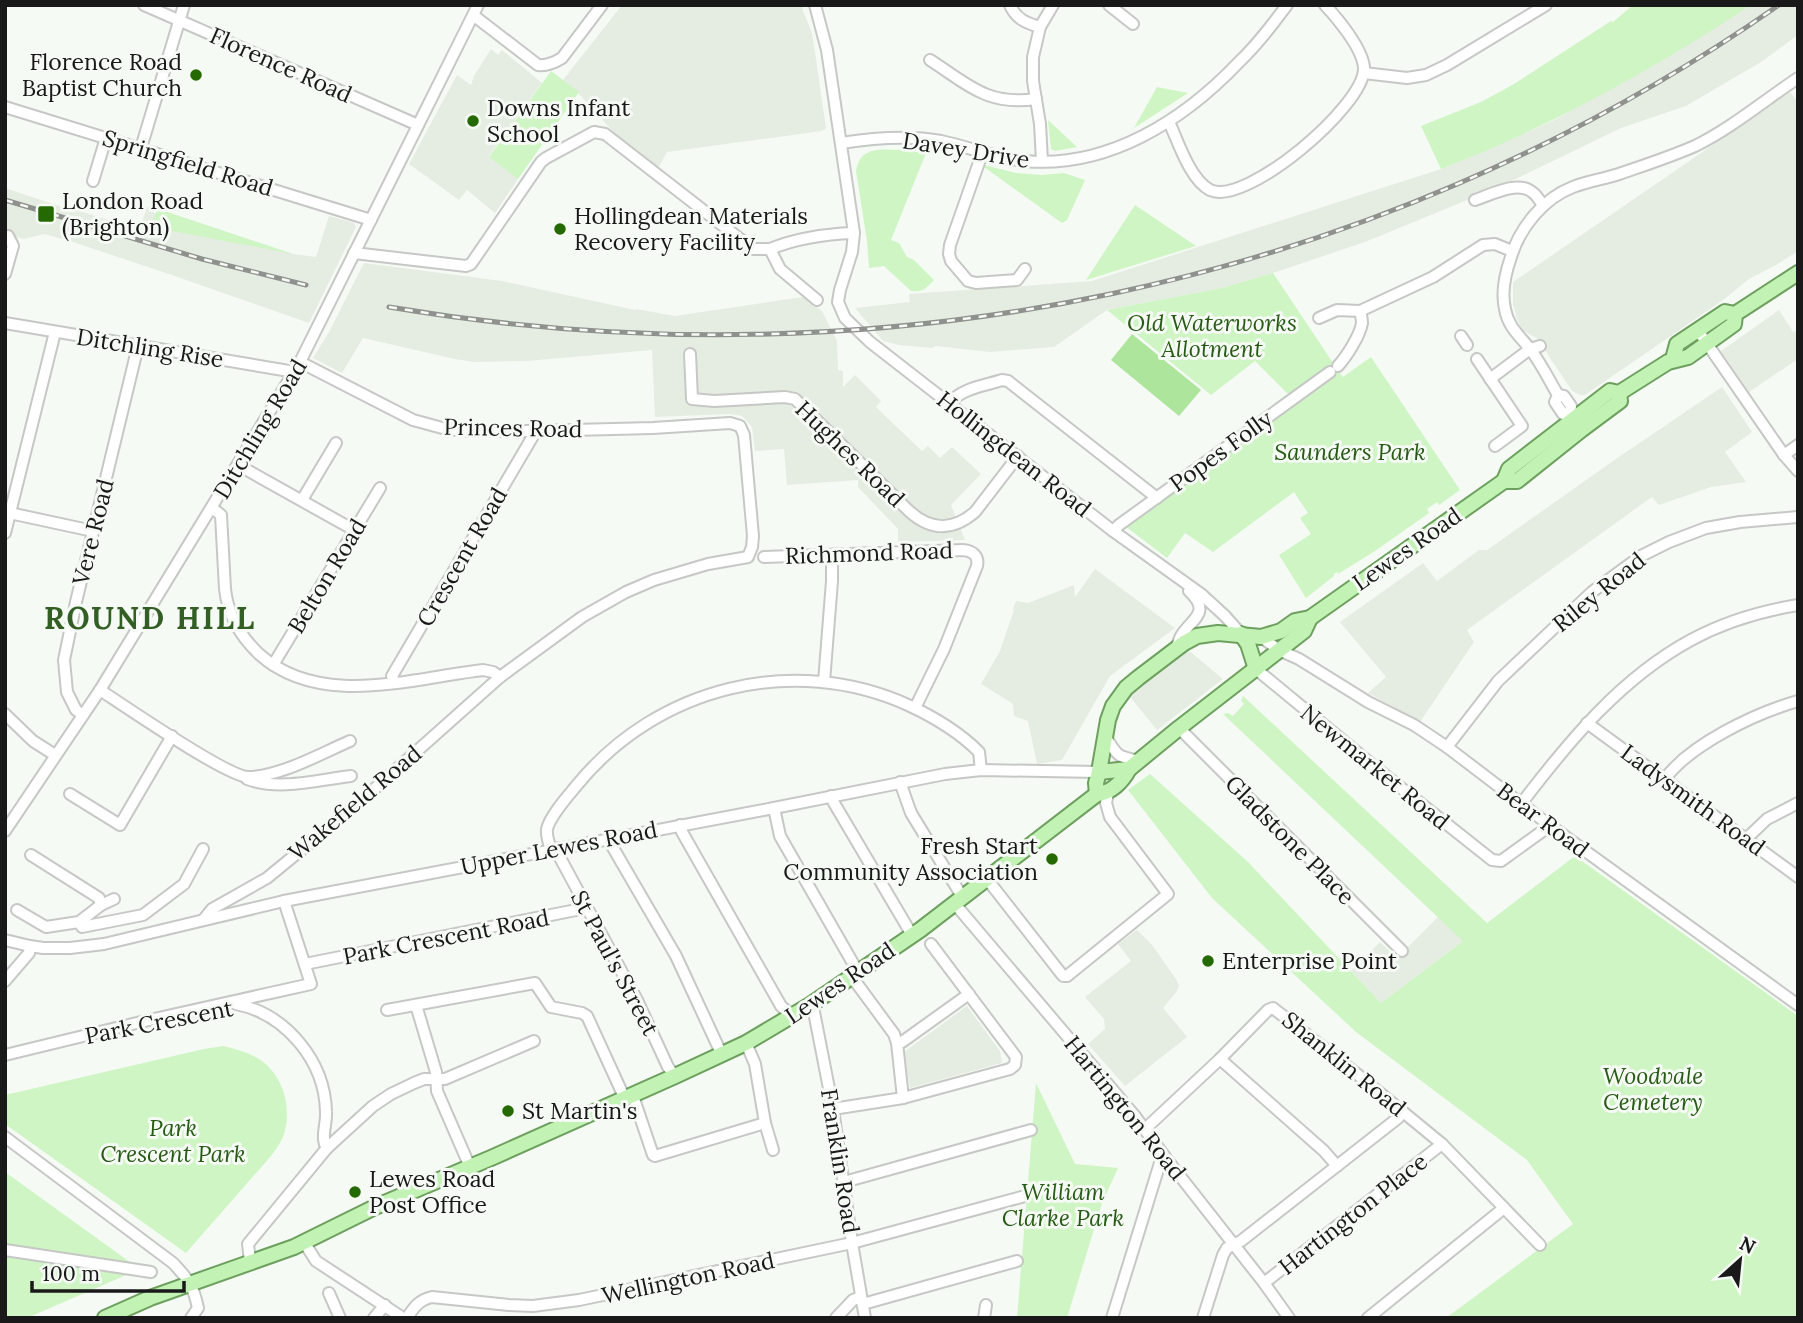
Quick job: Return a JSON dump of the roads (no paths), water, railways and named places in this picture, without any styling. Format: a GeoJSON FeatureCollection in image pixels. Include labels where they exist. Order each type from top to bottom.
{"type":"FeatureCollection","features":[{"type":"Feature","properties":{"kind":"main road","name":"Lewes Road"},"geometry":{"type":"LineString","coordinates":[[1673,359],[1677,344],[1697,329],[1725,312],[1735,314],[1798,273]]}},
{"type":"Feature","properties":{"kind":"main road","name":"Lewes Road"},"geometry":{"type":"LineString","coordinates":[[1261,637],[1281,631],[1296,621],[1310,618],[1504,481],[1517,481],[1574,421],[1610,391],[1619,393],[1673,359],[1688,357],[1734,324],[1735,314]]}},
{"type":"Feature","properties":{"kind":"main road","name":"Lewes Road"},"geometry":{"type":"LineString","coordinates":[[304,1242],[412,1191],[558,1129],[626,1094],[722,1055],[810,1005],[912,935],[1125,778],[1128,767],[1304,631],[1310,618]]}},
{"type":"Feature","properties":{"kind":"main road"},"geometry":{"type":"LineString","coordinates":[[1102,794],[1096,783],[1108,720],[1116,699],[1184,643],[1200,635],[1214,633],[1261,637]]}},
{"type":"Feature","properties":{"kind":"main road"},"geometry":{"type":"LineString","coordinates":[[1241,634],[1248,644],[1256,669]]}},
{"type":"Feature","properties":{"kind":"main road","name":"Upper Lewes Road"},"geometry":{"type":"LineString","coordinates":[[1099,772],[1128,767]]}},
{"type":"Feature","properties":{"kind":"main road"},"geometry":{"type":"LineString","coordinates":[[105,1318],[147,1299],[304,1242]]}},
{"type":"Feature","properties":{"kind":"street","name":"Florence Road"},"geometry":{"type":"LineString","coordinates":[[144,5],[418,125]]}},
{"type":"Feature","properties":{"kind":"street"},"geometry":{"type":"LineString","coordinates":[[141,148],[184,5]]}},
{"type":"Feature","properties":{"kind":"street"},"geometry":{"type":"LineString","coordinates":[[474,9],[538,65],[544,65],[562,58],[602,5]]}},
{"type":"Feature","properties":{"kind":"street"},"geometry":{"type":"LineString","coordinates":[[354,253],[466,266],[471,264],[541,162],[600,131],[753,249],[769,249],[810,237],[853,233],[827,50],[815,5]]}},
{"type":"Feature","properties":{"kind":"street"},"geometry":{"type":"LineString","coordinates":[[1010,5],[1022,21],[1040,27]]}},
{"type":"Feature","properties":{"kind":"street"},"geometry":{"type":"LineString","coordinates":[[1042,161],[1033,57],[1040,27],[1053,5]]}},
{"type":"Feature","properties":{"kind":"street"},"geometry":{"type":"LineString","coordinates":[[1110,5],[1133,24]]}},
{"type":"Feature","properties":{"kind":"street","name":"Davey Drive"},"geometry":{"type":"LineString","coordinates":[[841,143],[889,138],[924,138],[1023,161],[1073,159],[1118,148],[1169,122],[1205,93],[1241,61],[1287,5]]}},
{"type":"Feature","properties":{"kind":"street"},"geometry":{"type":"LineString","coordinates":[[1169,122],[1199,182],[1211,190],[1228,192],[1274,169],[1327,126],[1359,87],[1364,73],[1360,53],[1341,23],[1325,5]]}},
{"type":"Feature","properties":{"kind":"street"},"geometry":{"type":"LineString","coordinates":[[1364,73],[1407,78],[1426,75],[1546,5]]}},
{"type":"Feature","properties":{"kind":"street","name":"Ditchling Road"},"geometry":{"type":"LineString","coordinates":[[5,831],[100,690],[298,367],[474,9]]}},
{"type":"Feature","properties":{"kind":"street"},"geometry":{"type":"LineString","coordinates":[[930,60],[991,97],[1019,101],[1036,99]]}},
{"type":"Feature","properties":{"kind":"street"},"geometry":{"type":"LineString","coordinates":[[1574,421],[1571,406],[1564,396],[1558,395],[1535,348],[1511,327],[1504,307],[1504,284],[1512,251],[1524,229],[1544,206],[1571,188],[1696,145],[1798,78]]}},
{"type":"Feature","properties":{"kind":"street","name":"Springfield Road"},"geometry":{"type":"LineString","coordinates":[[5,107],[371,220]]}},
{"type":"Feature","properties":{"kind":"street"},"geometry":{"type":"LineString","coordinates":[[93,181],[106,138]]}},
{"type":"Feature","properties":{"kind":"street"},"geometry":{"type":"LineString","coordinates":[[983,151],[950,245],[949,256],[967,279],[976,283],[1017,280],[1025,269]]}},
{"type":"Feature","properties":{"kind":"street"},"geometry":{"type":"LineString","coordinates":[[1475,200],[1505,189],[1528,189],[1544,206]]}},
{"type":"Feature","properties":{"kind":"street","name":"Hollingdean Road"},"geometry":{"type":"LineString","coordinates":[[853,233],[852,252],[838,302],[845,318],[861,334],[949,404],[1113,531],[1201,594],[1241,634]]}},
{"type":"Feature","properties":{"kind":"street"},"geometry":{"type":"LineString","coordinates":[[5,274],[13,246],[8,236]]}},
{"type":"Feature","properties":{"kind":"street"},"geometry":{"type":"LineString","coordinates":[[1319,318],[1337,310],[1360,311],[1433,278],[1483,245],[1495,244],[1512,251]]}},
{"type":"Feature","properties":{"kind":"street"},"geometry":{"type":"LineString","coordinates":[[769,249],[780,269],[817,300]]}},
{"type":"Feature","properties":{"kind":"street","name":"Popes Folly"},"geometry":{"type":"LineString","coordinates":[[1113,531],[1334,369],[1345,358],[1360,329],[1360,311]]}},
{"type":"Feature","properties":{"kind":"street","name":"Ditchling Rise"},"geometry":{"type":"LineString","coordinates":[[5,323],[298,367]]}},
{"type":"Feature","properties":{"kind":"street"},"geometry":{"type":"LineString","coordinates":[[1697,329],[1784,455],[1798,471]]}},
{"type":"Feature","properties":{"kind":"street"},"geometry":{"type":"LineString","coordinates":[[5,533],[8,512],[55,332]]}},
{"type":"Feature","properties":{"kind":"street","name":"Vere Road"},"geometry":{"type":"LineString","coordinates":[[83,715],[70,702],[63,668],[76,602],[138,345]]}},
{"type":"Feature","properties":{"kind":"street"},"geometry":{"type":"LineString","coordinates":[[1490,379],[1535,348]]}},
{"type":"Feature","properties":{"kind":"street","name":"Hughes Road"},"geometry":{"type":"LineString","coordinates":[[690,354],[692,399],[795,399],[917,519],[929,524],[948,526],[967,518],[1018,456]]}},
{"type":"Feature","properties":{"kind":"street"},"geometry":{"type":"LineString","coordinates":[[1477,359],[1522,426],[1495,446]]}},
{"type":"Feature","properties":{"kind":"street","name":"Princes Road"},"geometry":{"type":"LineString","coordinates":[[298,367],[431,426],[469,431],[653,428],[723,423],[740,426],[744,435],[753,536],[748,557],[674,573],[626,592],[582,617],[500,677]]}},
{"type":"Feature","properties":{"kind":"street"},"geometry":{"type":"LineString","coordinates":[[949,404],[954,397],[964,392],[1008,381],[1157,498]]}},
{"type":"Feature","properties":{"kind":"street","name":"Crescent Road"},"geometry":{"type":"LineString","coordinates":[[394,682],[393,676],[533,436],[533,431]]}},
{"type":"Feature","properties":{"kind":"street"},"geometry":{"type":"LineString","coordinates":[[302,500],[336,443]]}},
{"type":"Feature","properties":{"kind":"street"},"geometry":{"type":"LineString","coordinates":[[1784,455],[1798,446]]}},
{"type":"Feature","properties":{"kind":"street"},"geometry":{"type":"LineString","coordinates":[[238,465],[354,530]]}},
{"type":"Feature","properties":{"kind":"street","name":"Belton Road"},"geometry":{"type":"LineString","coordinates":[[273,665],[380,488]]}},
{"type":"Feature","properties":{"kind":"street"},"geometry":{"type":"LineString","coordinates":[[212,508],[221,515],[226,599],[234,623],[247,642],[273,665],[321,683],[359,686],[483,670],[500,677]]}},
{"type":"Feature","properties":{"kind":"street"},"geometry":{"type":"LineString","coordinates":[[8,512],[93,530]]}},
{"type":"Feature","properties":{"kind":"street","name":"Riley Road"},"geometry":{"type":"LineString","coordinates":[[1447,747],[1498,681],[1592,592],[1641,556],[1706,528],[1798,517]]}},
{"type":"Feature","properties":{"kind":"street","name":"Richmond Road"},"geometry":{"type":"LineString","coordinates":[[764,557],[963,550],[973,553],[977,559],[976,566],[944,649],[915,708]]}},
{"type":"Feature","properties":{"kind":"street"},"geometry":{"type":"LineString","coordinates":[[824,682],[832,555]]}},
{"type":"Feature","properties":{"kind":"street"},"geometry":{"type":"LineString","coordinates":[[1175,575],[1179,583],[1198,601],[1199,611],[1175,650]]}},
{"type":"Feature","properties":{"kind":"street"},"geometry":{"type":"LineString","coordinates":[[1521,804],[1559,754],[1587,723],[1632,681],[1657,662],[1689,640],[1757,613],[1798,605]]}},
{"type":"Feature","properties":{"kind":"street","name":"Bear Road"},"geometry":{"type":"LineString","coordinates":[[1261,637],[1360,697],[1414,725],[1447,747],[1548,824],[1798,1005]]}},
{"type":"Feature","properties":{"kind":"street","name":"Newmarket Road"},"geometry":{"type":"LineString","coordinates":[[1256,669],[1489,859],[1496,862],[1502,860],[1548,824]]}},
{"type":"Feature","properties":{"kind":"street","name":"Wakefield Road"},"geometry":{"type":"LineString","coordinates":[[204,919],[212,908],[267,878],[362,800],[500,677]]}},
{"type":"Feature","properties":{"kind":"street"},"geometry":{"type":"LineString","coordinates":[[554,849],[547,829],[572,791],[612,749],[655,719],[694,700],[747,684],[791,680],[824,682],[868,691],[915,708],[945,725],[977,750],[981,770]]}},
{"type":"Feature","properties":{"kind":"street"},"geometry":{"type":"LineString","coordinates":[[100,690],[172,736],[255,783],[275,785],[351,776]]}},
{"type":"Feature","properties":{"kind":"street"},"geometry":{"type":"LineString","coordinates":[[1664,780],[1687,758],[1726,732],[1760,714],[1798,701]]}},
{"type":"Feature","properties":{"kind":"street"},"geometry":{"type":"LineString","coordinates":[[5,714],[33,741],[55,755]]}},
{"type":"Feature","properties":{"kind":"street","name":"Ladysmith Road"},"geometry":{"type":"LineString","coordinates":[[1587,723],[1798,877]]}},
{"type":"Feature","properties":{"kind":"street","name":"Gladstone Place"},"geometry":{"type":"LineString","coordinates":[[1179,728],[1402,951]]}},
{"type":"Feature","properties":{"kind":"street"},"geometry":{"type":"LineString","coordinates":[[76,794],[120,825],[172,736]]}},
{"type":"Feature","properties":{"kind":"street"},"geometry":{"type":"LineString","coordinates":[[1105,736],[1128,767]]}},
{"type":"Feature","properties":{"kind":"street"},"geometry":{"type":"LineString","coordinates":[[241,777],[286,768],[350,741]]}},
{"type":"Feature","properties":{"kind":"street","name":"Upper Lewes Road"},"geometry":{"type":"LineString","coordinates":[[5,940],[30,946],[57,948],[104,944],[284,901],[945,774],[981,770],[1099,772]]}},
{"type":"Feature","properties":{"kind":"street","name":"Hartington Road"},"geometry":{"type":"LineString","coordinates":[[900,782],[915,820],[959,901],[996,954],[1096,1069],[1289,1318]]}},
{"type":"Feature","properties":{"kind":"street"},"geometry":{"type":"LineString","coordinates":[[987,879],[1063,976],[1067,976],[1168,894],[1110,817],[1102,794]]}},
{"type":"Feature","properties":{"kind":"street"},"geometry":{"type":"LineString","coordinates":[[831,796],[912,935]]}},
{"type":"Feature","properties":{"kind":"street"},"geometry":{"type":"LineString","coordinates":[[1746,839],[1767,819],[1798,803]]}},
{"type":"Feature","properties":{"kind":"street"},"geometry":{"type":"LineString","coordinates":[[774,808],[780,836],[855,974],[894,1034],[904,1098]]}},
{"type":"Feature","properties":{"kind":"street"},"geometry":{"type":"LineString","coordinates":[[680,825],[780,1006],[792,1016]]}},
{"type":"Feature","properties":{"kind":"street"},"geometry":{"type":"LineString","coordinates":[[610,839],[676,956],[722,1055]]}},
{"type":"Feature","properties":{"kind":"street"},"geometry":{"type":"LineString","coordinates":[[17,911],[46,927],[80,925],[143,915],[184,884],[203,849]]}},
{"type":"Feature","properties":{"kind":"street","name":"St Paul's Street"},"geometry":{"type":"LineString","coordinates":[[554,849],[637,1000],[668,1067],[675,1076]]}},
{"type":"Feature","properties":{"kind":"street"},"geometry":{"type":"LineString","coordinates":[[31,855],[99,898],[101,905]]}},
{"type":"Feature","properties":{"kind":"street"},"geometry":{"type":"LineString","coordinates":[[80,925],[101,905],[114,899]]}},
{"type":"Feature","properties":{"kind":"street"},"geometry":{"type":"LineString","coordinates":[[232,1003],[311,984],[284,901]]}},
{"type":"Feature","properties":{"kind":"street","name":"Park Crescent Road"},"geometry":{"type":"LineString","coordinates":[[306,964],[586,908]]}},
{"type":"Feature","properties":{"kind":"street"},"geometry":{"type":"LineString","coordinates":[[80,925],[82,947]]}},
{"type":"Feature","properties":{"kind":"street"},"geometry":{"type":"LineString","coordinates":[[833,1109],[904,1098],[1010,1069],[1016,1064],[1016,1057],[930,944]]}},
{"type":"Feature","properties":{"kind":"street"},"geometry":{"type":"LineString","coordinates":[[5,981],[29,953],[30,946]]}},
{"type":"Feature","properties":{"kind":"street"},"geometry":{"type":"LineString","coordinates":[[387,1010],[535,983],[551,1007],[587,1016],[653,1155],[659,1156],[765,1123]]}},
{"type":"Feature","properties":{"kind":"street"},"geometry":{"type":"LineString","coordinates":[[897,1043],[969,994]]}},
{"type":"Feature","properties":{"kind":"street","name":"Park Crescent"},"geometry":{"type":"LineString","coordinates":[[5,1055],[232,1003],[253,1008],[286,1029],[313,1061],[325,1092],[327,1115],[323,1142],[327,1148]]}},
{"type":"Feature","properties":{"kind":"street"},"geometry":{"type":"LineString","coordinates":[[416,1005],[436,1072],[438,1091],[470,1167]]}},
{"type":"Feature","properties":{"kind":"street","name":"Franklin Road"},"geometry":{"type":"LineString","coordinates":[[810,1005],[821,1044],[833,1109],[865,1318]]}},
{"type":"Feature","properties":{"kind":"street","name":"Shanklin Road"},"geometry":{"type":"LineString","coordinates":[[1144,1129],[1273,1008],[1442,1144],[1540,1245]]}},
{"type":"Feature","properties":{"kind":"street"},"geometry":{"type":"LineString","coordinates":[[250,1262],[248,1244],[327,1148],[362,1114],[386,1097],[424,1079],[445,1079],[534,1041]]}},
{"type":"Feature","properties":{"kind":"street"},"geometry":{"type":"LineString","coordinates":[[746,1042],[755,1064],[765,1123],[773,1150]]}},
{"type":"Feature","properties":{"kind":"street"},"geometry":{"type":"LineString","coordinates":[[1220,1059],[1324,1151],[1337,1166]]}},
{"type":"Feature","properties":{"kind":"street"},"geometry":{"type":"LineString","coordinates":[[1203,1318],[1227,1248],[1235,1245],[1403,1112]]}},
{"type":"Feature","properties":{"kind":"street"},"geometry":{"type":"LineString","coordinates":[[844,1182],[1031,1130]]}},
{"type":"Feature","properties":{"kind":"street"},"geometry":{"type":"LineString","coordinates":[[5,1137],[173,1263],[191,1283],[198,1308],[191,1318]]}},
{"type":"Feature","properties":{"kind":"street","name":"Hartington Place"},"geometry":{"type":"LineString","coordinates":[[1264,1283],[1442,1144]]}},
{"type":"Feature","properties":{"kind":"street"},"geometry":{"type":"LineString","coordinates":[[1112,1318],[1160,1163],[1165,1157]]}},
{"type":"Feature","properties":{"kind":"street","name":"Wellington Road"},"geometry":{"type":"LineString","coordinates":[[405,1318],[417,1304],[432,1297],[533,1306],[625,1291],[852,1243],[1025,1196]]}},
{"type":"Feature","properties":{"kind":"street"},"geometry":{"type":"LineString","coordinates":[[1368,1318],[1504,1208]]}},
{"type":"Feature","properties":{"kind":"street"},"geometry":{"type":"LineString","coordinates":[[304,1242],[316,1261],[405,1318]]}},
{"type":"Feature","properties":{"kind":"street"},"geometry":{"type":"LineString","coordinates":[[5,1250],[151,1272]]}},
{"type":"Feature","properties":{"kind":"street"},"geometry":{"type":"LineString","coordinates":[[836,1318],[853,1300],[862,1301],[1017,1261]]}},
{"type":"Feature","properties":{"kind":"street"},"geometry":{"type":"LineString","coordinates":[[329,1293],[340,1318]]}},
{"type":"Feature","properties":{"kind":"street"},"geometry":{"type":"LineString","coordinates":[[374,1318],[385,1305]]}},
{"type":"Feature","properties":{"kind":"street"},"geometry":{"type":"LineString","coordinates":[[984,1318],[986,1305]]}},
{"type":"Feature","properties":{"kind":"railway"},"geometry":{"type":"LineString","coordinates":[[389,307],[572,329],[754,334],[936,322],[1114,293],[1289,247],[1459,184],[1622,103],[1779,5]]}},
{"type":"Feature","properties":{"kind":"railway"},"geometry":{"type":"LineString","coordinates":[[5,200],[202,259],[306,285]]}},
{"type":"Feature","properties":{"kind":"place","name":"Florence Road Baptist Church"},"geometry":{"type":"Point","coordinates":[196,75]}},
{"type":"Feature","properties":{"kind":"place","name":"Downs Infant School"},"geometry":{"type":"Point","coordinates":[473,121]}},
{"type":"Feature","properties":{"kind":"place","name":"London Road (Brighton)"},"geometry":{"type":"Point","coordinates":[46,214]}},
{"type":"Feature","properties":{"kind":"place","name":"Hollingdean Materials Recovery Facility"},"geometry":{"type":"Point","coordinates":[560,229]}},
{"type":"Feature","properties":{"kind":"place","name":"Fresh Start Community Association"},"geometry":{"type":"Point","coordinates":[1052,859]}},
{"type":"Feature","properties":{"kind":"place","name":"Enterprise Point"},"geometry":{"type":"Point","coordinates":[1208,961]}},
{"type":"Feature","properties":{"kind":"place","name":"St Martin's"},"geometry":{"type":"Point","coordinates":[508,1111]}},
{"type":"Feature","properties":{"kind":"place","name":"Lewes Road Post Office"},"geometry":{"type":"Point","coordinates":[355,1192]}},
{"type":"Feature","properties":{"kind":"district","name":"ROUND HILL"},"geometry":{"type":"Point","coordinates":[150,619]}},
{"type":"Feature","properties":{"kind":"park label","name":"Old Waterworks Allotment"},"geometry":{"type":"Point","coordinates":[1212,336]}},
{"type":"Feature","properties":{"kind":"park label","name":"Saunders Park"},"geometry":{"type":"Point","coordinates":[1350,452]}},
{"type":"Feature","properties":{"kind":"park label","name":"Woodvale Cemetery"},"geometry":{"type":"Point","coordinates":[1653,1089]}},
{"type":"Feature","properties":{"kind":"park label","name":"Park Crescent Park"},"geometry":{"type":"Point","coordinates":[173,1141]}},
{"type":"Feature","properties":{"kind":"park label","name":"William Clarke Park"},"geometry":{"type":"Point","coordinates":[1063,1205]}}]}
